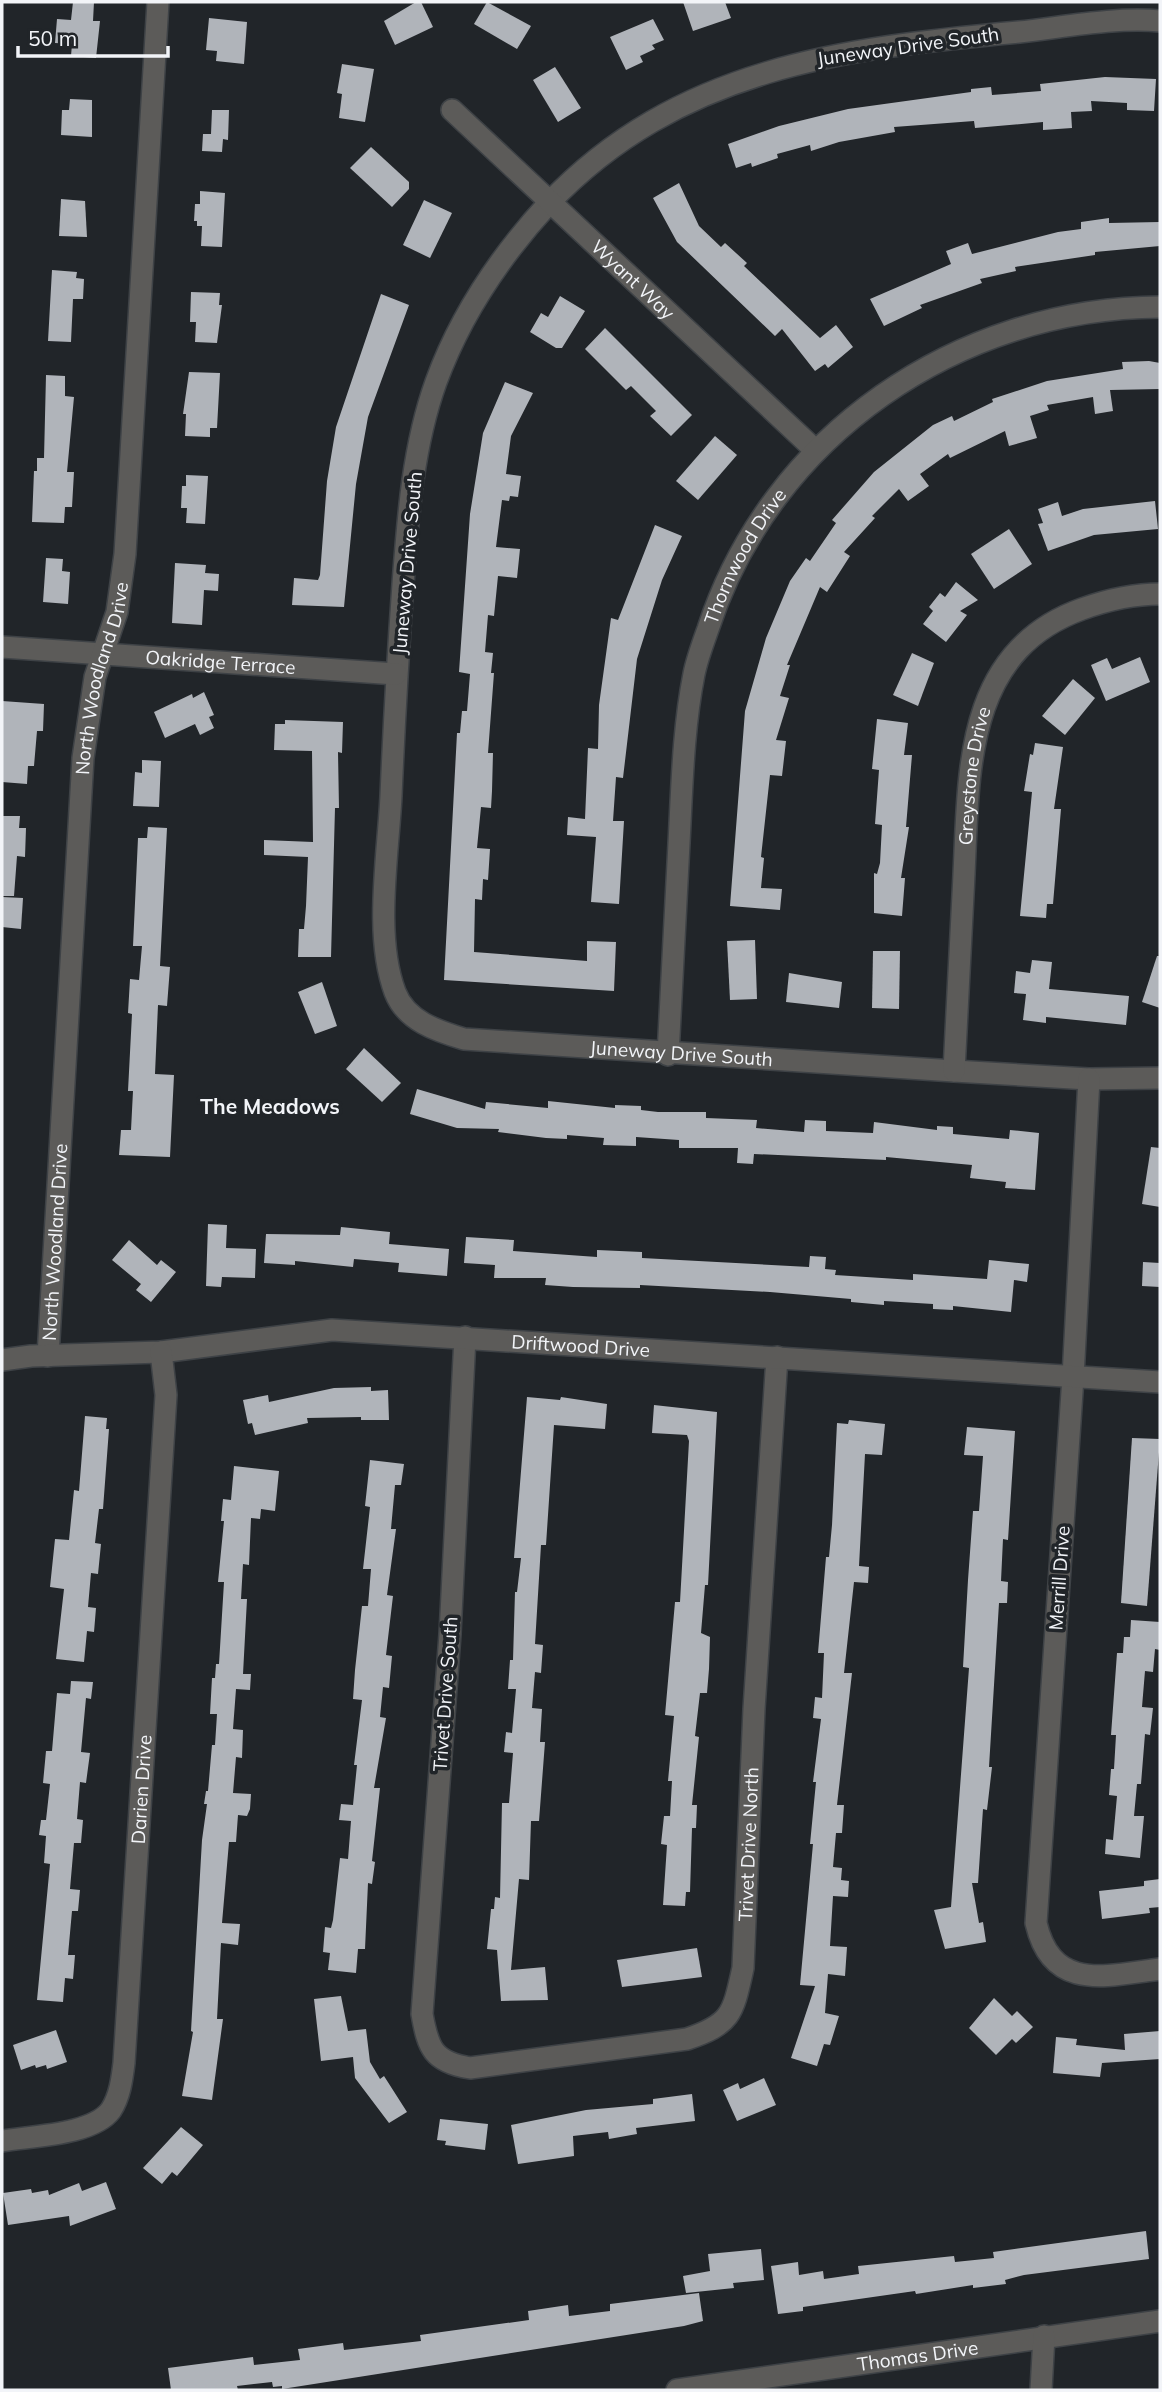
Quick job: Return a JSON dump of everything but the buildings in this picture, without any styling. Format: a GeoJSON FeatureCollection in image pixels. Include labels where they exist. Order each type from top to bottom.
{"type":"FeatureCollection","features":[{"type":"Feature","properties":{"kind":"street","name":"North Woodland Drive"},"geometry":{"type":"LineString","coordinates":[[48,1356],[83,758],[94,677],[117,612],[125,554],[158,2]]}},
{"type":"Feature","properties":{"kind":"street","name":"Juneway Drive South"},"geometry":{"type":"LineString","coordinates":[[1160,21],[1117,12],[917,41],[804,60],[690,100],[592,163],[551,202],[507,252],[461,326],[436,383],[419,447],[409,505],[397,674],[386,915],[386,955],[396,996],[411,1015],[431,1029],[464,1039],[668,1055],[1088,1079],[1160,1078]]}},
{"type":"Feature","properties":{"kind":"street","name":"Wyant Way"},"geometry":{"type":"LineString","coordinates":[[452,110],[814,449]]}},
{"type":"Feature","properties":{"kind":"street","name":"Thornwood Drive"},"geometry":{"type":"LineString","coordinates":[[668,1055],[682,783],[694,673],[715,608],[738,553],[777,494],[814,449],[894,387],[947,356],[1007,332],[1069,316],[1160,307]]}},
{"type":"Feature","properties":{"kind":"street","name":"Greystone Drive"},"geometry":{"type":"LineString","coordinates":[[954,1071],[967,807],[975,734],[989,692],[1008,659],[1028,639],[1061,617],[1103,601],[1160,594]]}},
{"type":"Feature","properties":{"kind":"street","name":"Oakridge Terrace"},"geometry":{"type":"LineString","coordinates":[[2,647],[397,674]]}},
{"type":"Feature","properties":{"kind":"street","name":"Merrill Drive"},"geometry":{"type":"LineString","coordinates":[[1088,1079],[1073,1377],[1036,1923],[1041,1947],[1056,1965],[1078,1975],[1116,1975],[1160,1969]]}},
{"type":"Feature","properties":{"kind":"street","name":"Driftwood Drive"},"geometry":{"type":"LineString","coordinates":[[2,1360],[161,1352],[331,1330],[1160,1382]]}},
{"type":"Feature","properties":{"kind":"street","name":"Trivet Drive South"},"geometry":{"type":"LineString","coordinates":[[431,2049],[427,2044],[422,2014],[450,1634],[465,1337]]}},
{"type":"Feature","properties":{"kind":"street","name":"Darien Drive"},"geometry":{"type":"LineString","coordinates":[[2,2141],[69,2131],[97,2123],[110,2111],[119,2092],[124,2063],[166,1395],[161,1352]]}},
{"type":"Feature","properties":{"kind":"street","name":"Trivet Drive North"},"geometry":{"type":"LineString","coordinates":[[431,2049],[449,2065],[470,2068],[687,2039],[714,2030],[735,2003],[743,1968],[754,1709],[777,1357]]}},
{"type":"Feature","properties":{"kind":"street","name":"Thomas Drive"},"geometry":{"type":"LineString","coordinates":[[677,2390],[1160,2321]]}},
{"type":"Feature","properties":{"kind":"street"},"geometry":{"type":"LineString","coordinates":[[1041,2390],[1044,2336]]}},
{"type":"Feature","properties":{"kind":"district","name":"The Meadows"},"geometry":{"type":"Point","coordinates":[270,1106]}}]}
